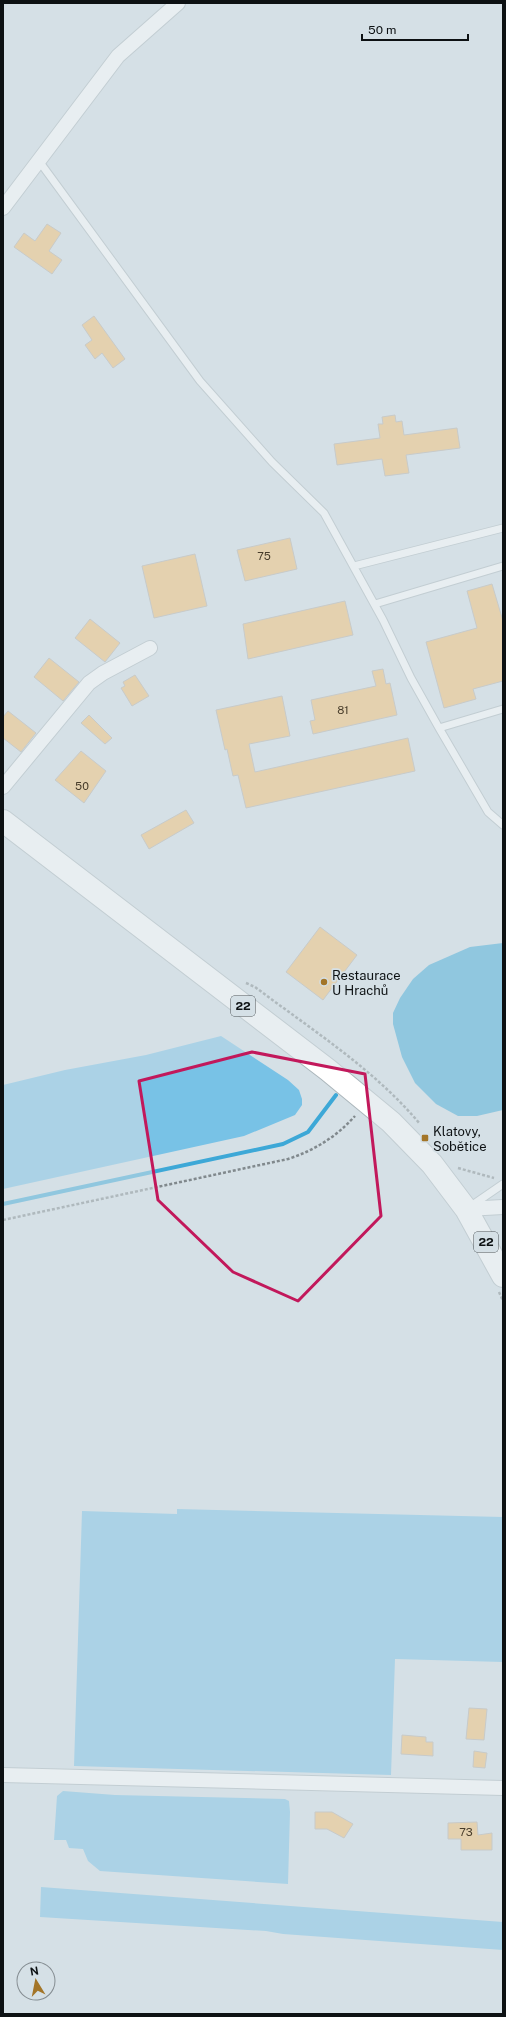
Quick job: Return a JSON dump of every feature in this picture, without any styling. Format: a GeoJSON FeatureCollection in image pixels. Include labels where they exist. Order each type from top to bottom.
{"type":"FeatureCollection","features":[{"type":"Feature","properties":{"kind":"main road","name":"22"},"geometry":{"type":"LineString","coordinates":[[3,821],[371,1104],[411,1141],[432,1164],[466,1209],[503,1276]]}},
{"type":"Feature","properties":{"kind":"street"},"geometry":{"type":"LineString","coordinates":[[3,208],[118,56],[178,3]]}},
{"type":"Feature","properties":{"kind":"street"},"geometry":{"type":"LineString","coordinates":[[3,787],[89,683],[104,673],[150,648]]}},
{"type":"Feature","properties":{"kind":"street"},"geometry":{"type":"LineString","coordinates":[[466,1209],[503,1207]]}},
{"type":"Feature","properties":{"kind":"street"},"geometry":{"type":"LineString","coordinates":[[3,1776],[503,1788]]}},
{"type":"Feature","properties":{"kind":"lane"},"geometry":{"type":"LineString","coordinates":[[39,161],[200,381],[272,462],[324,513],[375,604],[411,678],[439,728],[488,812],[503,825]]}},
{"type":"Feature","properties":{"kind":"lane"},"geometry":{"type":"LineString","coordinates":[[354,566],[503,528]]}},
{"type":"Feature","properties":{"kind":"lane"},"geometry":{"type":"LineString","coordinates":[[375,604],[503,566]]}},
{"type":"Feature","properties":{"kind":"lane"},"geometry":{"type":"LineString","coordinates":[[439,728],[503,710]]}},
{"type":"Feature","properties":{"kind":"lane"},"geometry":{"type":"LineString","coordinates":[[466,1209],[503,1184]]}},
{"type":"Feature","properties":{"kind":"path"},"geometry":{"type":"LineString","coordinates":[[243,982],[255,987],[313,1030]]}},
{"type":"Feature","properties":{"kind":"path"},"geometry":{"type":"LineString","coordinates":[[3,1220],[288,1160],[311,1152],[331,1138],[356,1115]]}},
{"type":"Feature","properties":{"kind":"highlighted area"},"geometry":{"type":"Polygon","coordinates":[[[252,1052],[365,1074],[381,1216],[298,1301],[233,1272],[158,1200],[139,1081],[252,1052]]]}},
{"type":"Feature","properties":{"kind":"shaded area"},"geometry":{"type":"Polygon","coordinates":[[[503,943],[503,1110],[477,1116],[458,1116],[436,1104],[415,1083],[402,1057],[393,1024],[393,1013],[400,998],[413,979],[429,965],[470,947],[503,943]]]}},
{"type":"Feature","properties":{"kind":"shaded area"},"geometry":{"type":"Polygon","coordinates":[[[221,1036],[288,1080],[299,1090],[302,1105],[295,1115],[244,1136],[3,1189],[3,1085],[65,1070],[146,1055],[221,1036]]]}},
{"type":"Feature","properties":{"kind":"shaded area"},"geometry":{"type":"Polygon","coordinates":[[[177,1509],[503,1517],[503,1662],[395,1659],[391,1775],[74,1766],[82,1511],[177,1514],[177,1509]]]}},
{"type":"Feature","properties":{"kind":"shaded area"},"geometry":{"type":"Polygon","coordinates":[[[63,1791],[115,1795],[285,1799],[289,1801],[290,1812],[288,1884],[100,1871],[88,1861],[83,1849],[69,1848],[66,1840],[54,1840],[57,1796],[63,1791]]]}},
{"type":"Feature","properties":{"kind":"shaded area"},"geometry":{"type":"Polygon","coordinates":[[[41,1887],[503,1922],[503,1950],[283,1934],[266,1931],[40,1917],[41,1887]]]}},
{"type":"Feature","properties":{"kind":"building"},"geometry":{"type":"Polygon","coordinates":[[[47,224],[61,233],[49,251],[62,260],[52,274],[14,247],[24,233],[35,241],[47,224]]]}},
{"type":"Feature","properties":{"kind":"building"},"geometry":{"type":"Polygon","coordinates":[[[94,316],[125,359],[113,368],[102,353],[95,359],[85,345],[92,340],[82,325],[94,316]]]}},
{"type":"Feature","properties":{"kind":"building"},"geometry":{"type":"Polygon","coordinates":[[[395,415],[396,422],[402,421],[404,435],[457,428],[460,448],[406,455],[409,473],[385,476],[382,459],[337,465],[334,444],[380,438],[378,424],[383,424],[382,417],[395,415]]]}},
{"type":"Feature","properties":{"kind":"building"},"geometry":{"type":"Polygon","coordinates":[[[290,538],[297,569],[245,581],[237,550],[290,538]]]}},
{"type":"Feature","properties":{"kind":"building"},"geometry":{"type":"Polygon","coordinates":[[[195,554],[207,606],[154,618],[142,566],[195,554]]]}},
{"type":"Feature","properties":{"kind":"building"},"geometry":{"type":"Polygon","coordinates":[[[492,584],[503,621],[503,681],[473,689],[476,699],[444,708],[426,642],[477,628],[467,591],[492,584]]]}},
{"type":"Feature","properties":{"kind":"building"},"geometry":{"type":"Polygon","coordinates":[[[345,601],[353,635],[248,659],[243,624],[345,601]]]}},
{"type":"Feature","properties":{"kind":"building"},"geometry":{"type":"Polygon","coordinates":[[[90,619],[120,643],[105,662],[75,638],[90,619]]]}},
{"type":"Feature","properties":{"kind":"building"},"geometry":{"type":"Polygon","coordinates":[[[49,658],[79,682],[63,701],[34,677],[49,658]]]}},
{"type":"Feature","properties":{"kind":"building"},"geometry":{"type":"Polygon","coordinates":[[[383,669],[386,684],[390,683],[397,715],[313,734],[310,721],[315,720],[311,700],[376,686],[372,671],[383,669]]]}},
{"type":"Feature","properties":{"kind":"building"},"geometry":{"type":"Polygon","coordinates":[[[135,675],[149,696],[132,706],[121,688],[125,686],[123,682],[135,675]]]}},
{"type":"Feature","properties":{"kind":"building"},"geometry":{"type":"Polygon","coordinates":[[[282,696],[290,736],[249,744],[255,772],[408,738],[415,771],[246,808],[238,775],[233,776],[227,749],[225,750],[216,710],[282,696]]]}},
{"type":"Feature","properties":{"kind":"building"},"geometry":{"type":"Polygon","coordinates":[[[8,711],[36,733],[21,752],[3,738],[3,717],[8,711]]]}},
{"type":"Feature","properties":{"kind":"building"},"geometry":{"type":"Polygon","coordinates":[[[89,715],[112,738],[105,744],[81,723],[89,715]]]}},
{"type":"Feature","properties":{"kind":"building"},"geometry":{"type":"Polygon","coordinates":[[[81,751],[106,771],[84,803],[55,780],[81,751]]]}},
{"type":"Feature","properties":{"kind":"building"},"geometry":{"type":"Polygon","coordinates":[[[186,810],[194,823],[149,849],[141,835],[186,810]]]}},
{"type":"Feature","properties":{"kind":"building"},"geometry":{"type":"Polygon","coordinates":[[[320,927],[357,955],[323,1000],[286,972],[320,927]]]}},
{"type":"Feature","properties":{"kind":"building"},"geometry":{"type":"Polygon","coordinates":[[[469,1708],[487,1709],[484,1740],[466,1739],[469,1708]]]}},
{"type":"Feature","properties":{"kind":"building"},"geometry":{"type":"Polygon","coordinates":[[[402,1735],[426,1737],[426,1742],[433,1742],[433,1756],[401,1754],[402,1735]]]}},
{"type":"Feature","properties":{"kind":"building"},"geometry":{"type":"Polygon","coordinates":[[[474,1751],[487,1753],[485,1768],[473,1767],[474,1751]]]}},
{"type":"Feature","properties":{"kind":"building"},"geometry":{"type":"Polygon","coordinates":[[[315,1812],[332,1812],[353,1824],[344,1838],[327,1829],[315,1829],[315,1812]]]}},
{"type":"Feature","properties":{"kind":"building"},"geometry":{"type":"Polygon","coordinates":[[[477,1822],[478,1835],[492,1833],[492,1850],[461,1850],[461,1839],[448,1839],[448,1823],[477,1822]]]}},
{"type":"Feature","properties":{"kind":"waterway"},"geometry":{"type":"LineString","coordinates":[[3,1204],[283,1144],[308,1132],[336,1095]]}},
{"type":"Feature","properties":{"kind":"place","name":"Restaurace U Hrachů"},"geometry":{"type":"Point","coordinates":[324,982]}},
{"type":"Feature","properties":{"kind":"place","name":"Klatovy, Sobětice"},"geometry":{"type":"Point","coordinates":[425,1138]}}]}
